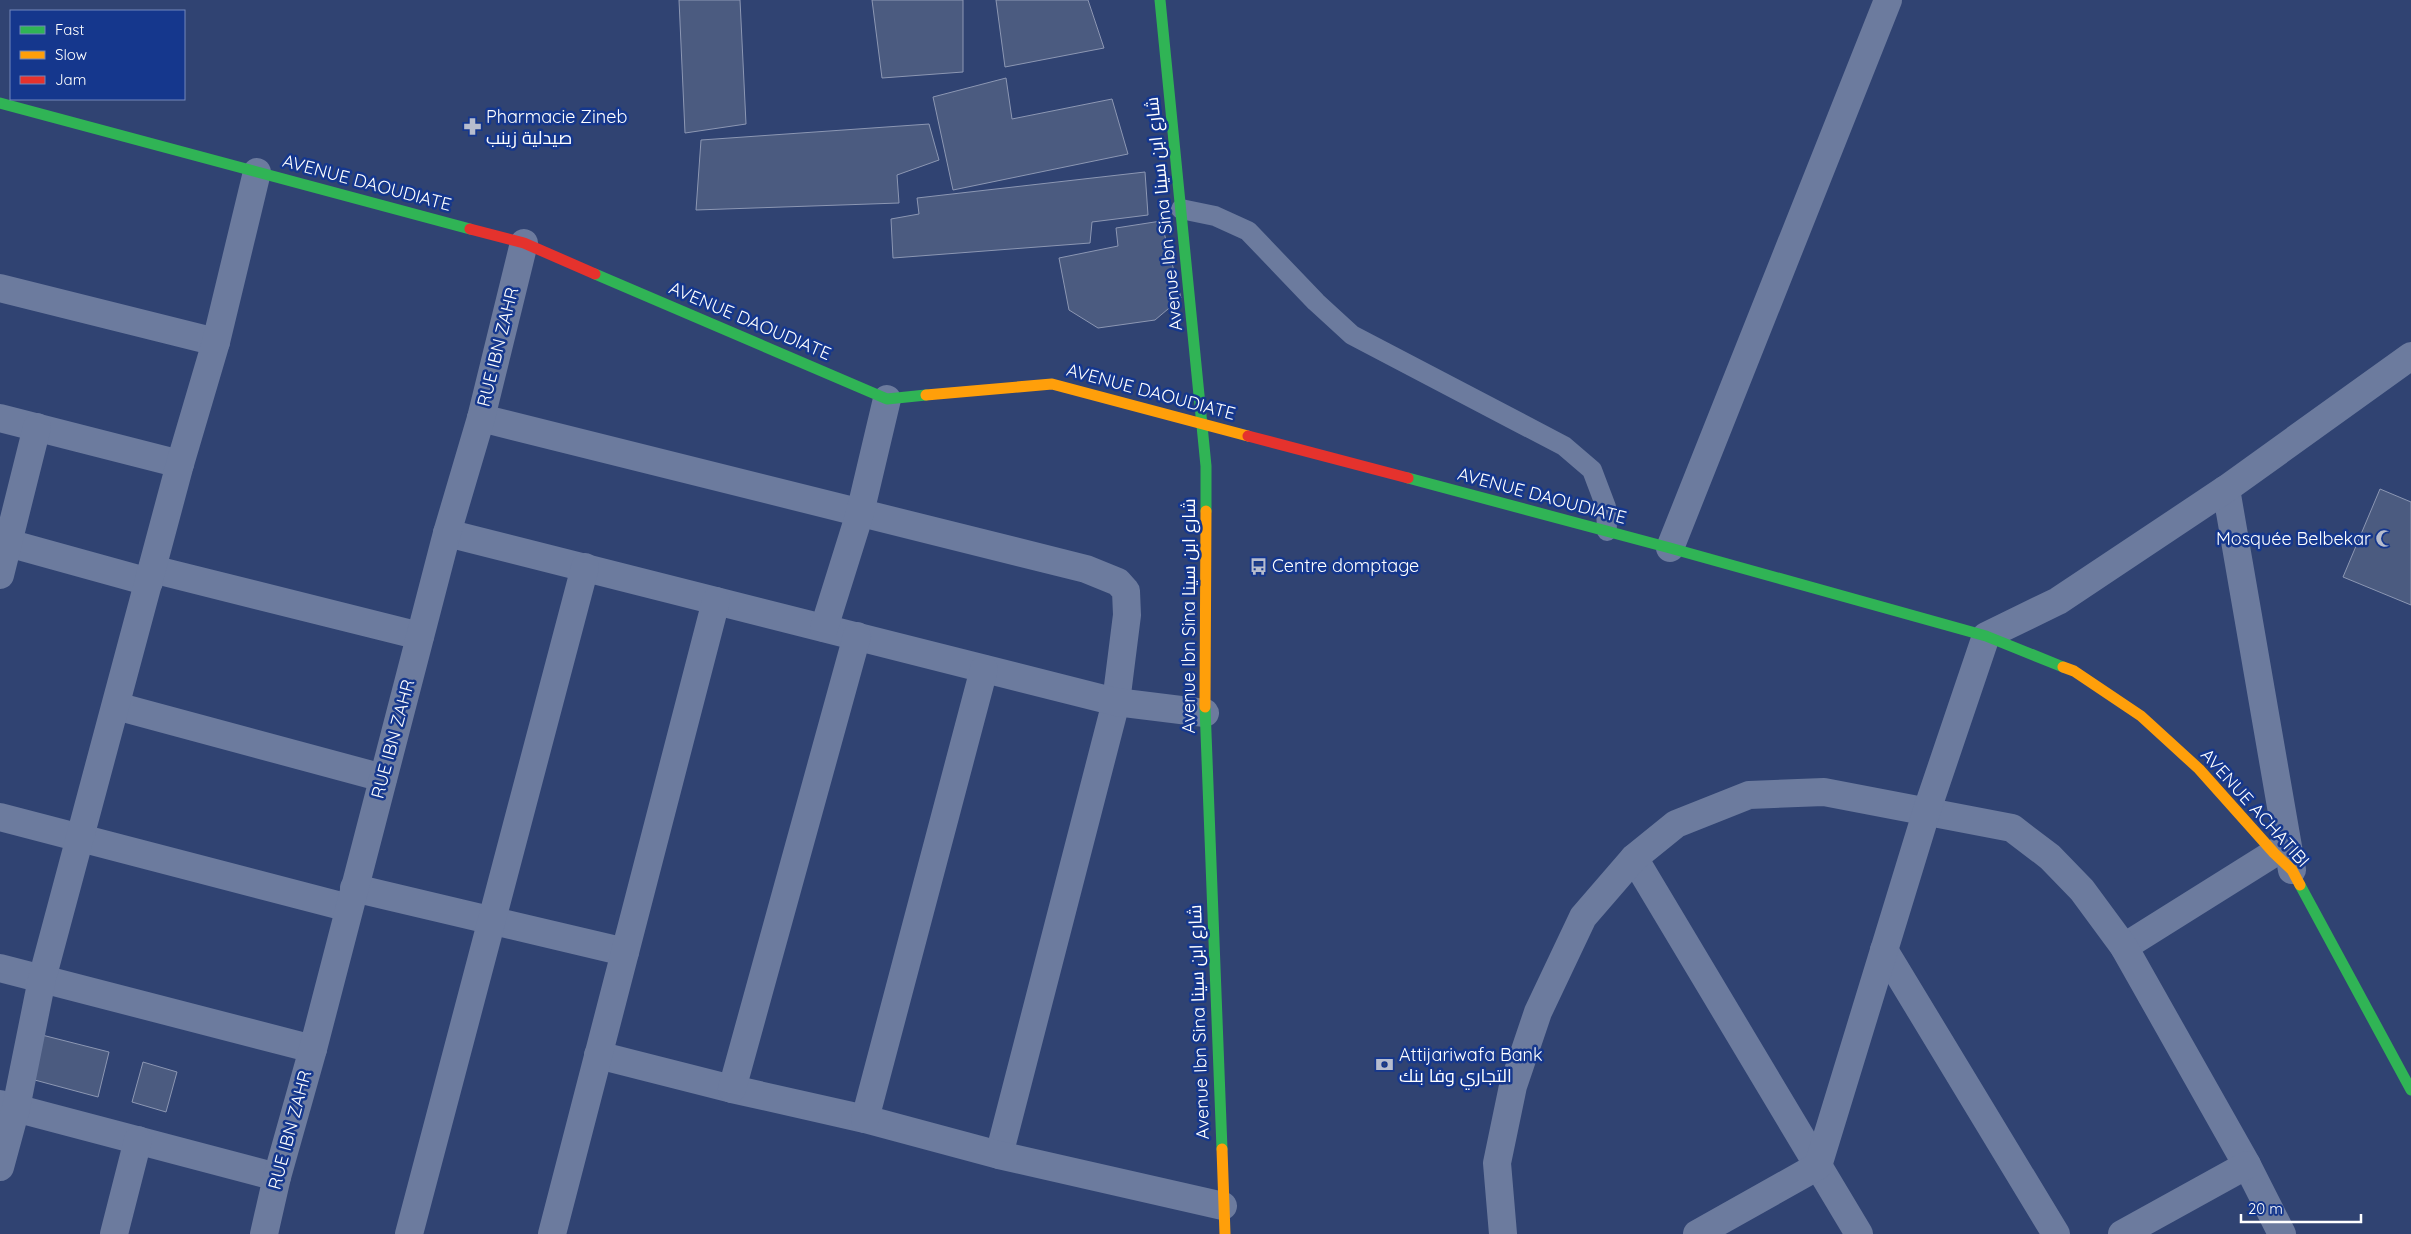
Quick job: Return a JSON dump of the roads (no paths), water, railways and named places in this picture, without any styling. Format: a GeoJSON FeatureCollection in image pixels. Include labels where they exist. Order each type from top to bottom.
{"type":"FeatureCollection","features":[{"type":"Feature","properties":{"kind":"street","name":"Avenue Ibn Sina شارع ابن سينا"},"geometry":{"type":"LineString","coordinates":[[1160,0],[1206,466],[1205,713],[1225,1234]]}},
{"type":"Feature","properties":{"kind":"street"},"geometry":{"type":"LineString","coordinates":[[1670,548],[1888,0]]}},
{"type":"Feature","properties":{"kind":"street","name":"AVENUE DAOUDIATE"},"geometry":{"type":"LineString","coordinates":[[0,104],[524,243],[887,399],[1052,384],[1202,422],[1670,548],[1986,636]]}},
{"type":"Feature","properties":{"kind":"street"},"geometry":{"type":"LineString","coordinates":[[0,1166],[8,1106],[180,464],[216,342],[257,172]]}},
{"type":"Feature","properties":{"kind":"street","name":"RUE IBN ZAHR"},"geometry":{"type":"LineString","coordinates":[[264,1234],[277,1177],[313,1049],[447,533],[481,418],[524,243]]}},
{"type":"Feature","properties":{"kind":"street"},"geometry":{"type":"LineString","coordinates":[[0,288],[216,342]]}},
{"type":"Feature","properties":{"kind":"street"},"geometry":{"type":"LineString","coordinates":[[1697,1234],[1818,1166],[1927,810],[1986,636],[2058,601],[2226,489],[2411,356]]}},
{"type":"Feature","properties":{"kind":"street"},"geometry":{"type":"LineString","coordinates":[[824,628],[860,513],[887,399]]}},
{"type":"Feature","properties":{"kind":"street"},"geometry":{"type":"LineString","coordinates":[[0,418],[180,464]]}},
{"type":"Feature","properties":{"kind":"street"},"geometry":{"type":"LineString","coordinates":[[481,418],[1086,569],[1118,582],[1126,591],[1127,615],[1116,702],[999,1155]]}},
{"type":"Feature","properties":{"kind":"street"},"geometry":{"type":"LineString","coordinates":[[0,575],[37,427]]}},
{"type":"Feature","properties":{"kind":"street"},"geometry":{"type":"LineString","coordinates":[[2124,946],[2283,862],[2226,489]]}},
{"type":"Feature","properties":{"kind":"street"},"geometry":{"type":"LineString","coordinates":[[447,533],[1116,702],[1205,713]]}},
{"type":"Feature","properties":{"kind":"street"},"geometry":{"type":"LineString","coordinates":[[8,543],[420,636]]}},
{"type":"Feature","properties":{"kind":"street"},"geometry":{"type":"LineString","coordinates":[[409,1234],[585,567]]}},
{"type":"Feature","properties":{"kind":"street"},"geometry":{"type":"LineString","coordinates":[[552,1234],[716,601]]}},
{"type":"Feature","properties":{"kind":"street"},"geometry":{"type":"LineString","coordinates":[[732,1089],[857,636]]}},
{"type":"Feature","properties":{"kind":"street","name":"AVENUE ACHATIBI"},"geometry":{"type":"LineString","coordinates":[[1986,636],[2074,672],[2141,716],[2199,770],[2242,814],[2283,862],[2411,1090]]}},
{"type":"Feature","properties":{"kind":"street"},"geometry":{"type":"LineString","coordinates":[[865,1119],[984,669]]}},
{"type":"Feature","properties":{"kind":"street"},"geometry":{"type":"LineString","coordinates":[[116,706],[383,778]]}},
{"type":"Feature","properties":{"kind":"street"},"geometry":{"type":"LineString","coordinates":[[1504,1234],[1497,1163],[1513,1086],[1535,1021],[1583,917],[1634,858],[1676,824],[1749,795],[1824,792],[1927,810],[2012,828],[2050,857],[2082,890],[2124,946],[2247,1165],[2282,1234]]}},
{"type":"Feature","properties":{"kind":"street"},"geometry":{"type":"LineString","coordinates":[[0,817],[81,838],[351,898],[490,922],[625,952]]}},
{"type":"Feature","properties":{"kind":"street"},"geometry":{"type":"LineString","coordinates":[[1634,858],[1859,1234]]}},
{"type":"Feature","properties":{"kind":"street"},"geometry":{"type":"LineString","coordinates":[[1884,950],[2056,1234]]}},
{"type":"Feature","properties":{"kind":"street"},"geometry":{"type":"LineString","coordinates":[[0,968],[313,1049]]}},
{"type":"Feature","properties":{"kind":"street"},"geometry":{"type":"LineString","coordinates":[[598,1055],[732,1089],[865,1119],[999,1155],[1223,1206]]}},
{"type":"Feature","properties":{"kind":"street"},"geometry":{"type":"LineString","coordinates":[[8,1106],[277,1177]]}},
{"type":"Feature","properties":{"kind":"street"},"geometry":{"type":"LineString","coordinates":[[114,1234],[138,1140]]}},
{"type":"Feature","properties":{"kind":"street"},"geometry":{"type":"LineString","coordinates":[[2122,1234],[2247,1165]]}},
{"type":"Feature","properties":{"kind":"lane"},"geometry":{"type":"LineString","coordinates":[[1181,209],[1215,216],[1248,232],[1316,302],[1352,335],[1564,446],[1592,470],[1606,507],[1607,532]]}},
{"type":"Feature","properties":{"kind":"place","name":"Pharmacie Zineb صيدلية زينب"},"geometry":{"type":"Point","coordinates":[472,127]}},
{"type":"Feature","properties":{"kind":"place","name":"Mosquée Belbekar"},"geometry":{"type":"Point","coordinates":[2385,539]}},
{"type":"Feature","properties":{"kind":"place","name":"Centre domptage"},"geometry":{"type":"Point","coordinates":[1258,566]}},
{"type":"Feature","properties":{"kind":"place","name":"Attijariwafa Bank التجاري وفا بنك"},"geometry":{"type":"Point","coordinates":[1385,1065]}}]}
